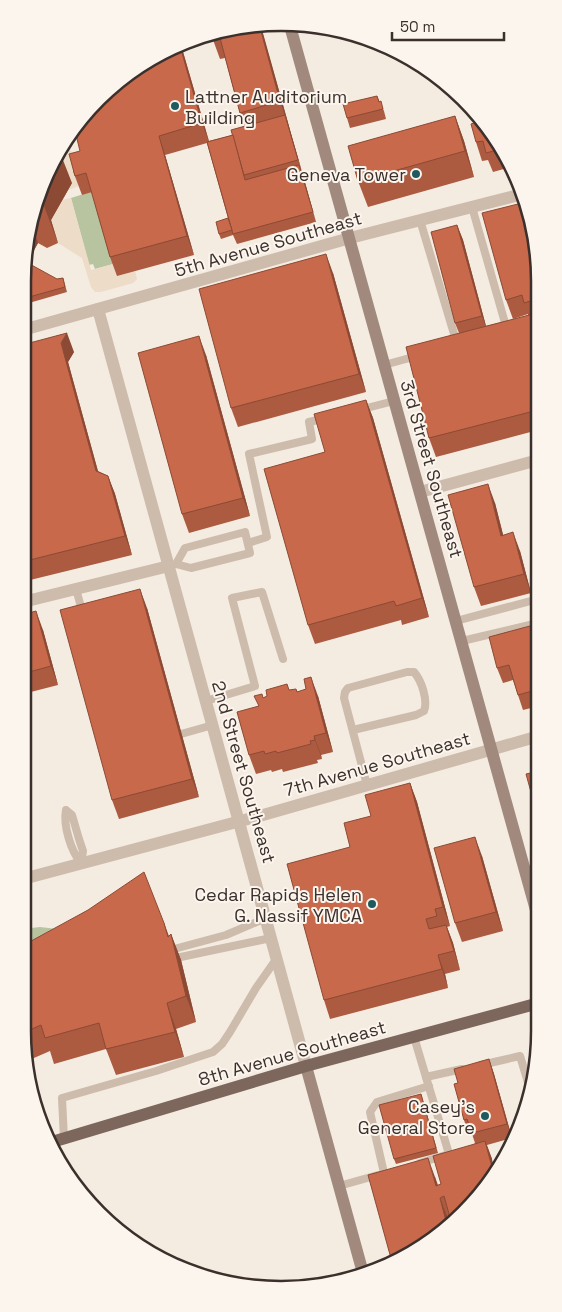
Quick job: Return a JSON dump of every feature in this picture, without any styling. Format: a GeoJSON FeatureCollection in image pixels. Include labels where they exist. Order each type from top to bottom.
{"type":"FeatureCollection","features":[{"type":"Feature","properties":{"kind":"main road","name":"8th Avenue Southeast"},"geometry":{"type":"LineString","coordinates":[[57,1141],[306,1066],[531,1005]]}},
{"type":"Feature","properties":{"kind":"street","name":"3rd Street Southeast"},"geometry":{"type":"LineString","coordinates":[[292,32],[531,892]]}},
{"type":"Feature","properties":{"kind":"street","name":"5th Avenue Southeast"},"geometry":{"type":"LineString","coordinates":[[31,328],[350,238],[515,196]]}},
{"type":"Feature","properties":{"kind":"street","name":"2nd Street Southeast"},"geometry":{"type":"LineString","coordinates":[[98,309],[173,565],[206,701],[361,1267]]}},
{"type":"Feature","properties":{"kind":"street"},"geometry":{"type":"LineString","coordinates":[[420,492],[531,462]]}},
{"type":"Feature","properties":{"kind":"street"},"geometry":{"type":"LineString","coordinates":[[31,600],[173,565]]}},
{"type":"Feature","properties":{"kind":"street","name":"7th Avenue Southeast"},"geometry":{"type":"LineString","coordinates":[[31,877],[239,821],[531,738]]}},
{"type":"Feature","properties":{"kind":"lane"},"geometry":{"type":"LineString","coordinates":[[472,207],[511,332],[499,335]]}},
{"type":"Feature","properties":{"kind":"lane"},"geometry":{"type":"LineString","coordinates":[[420,220],[458,346]]}},
{"type":"Feature","properties":{"kind":"lane"},"geometry":{"type":"LineString","coordinates":[[449,348],[466,343]]}},
{"type":"Feature","properties":{"kind":"lane"},"geometry":{"type":"LineString","coordinates":[[384,365],[424,354]]}},
{"type":"Feature","properties":{"kind":"lane"},"geometry":{"type":"LineString","coordinates":[[354,411],[394,401]]}},
{"type":"Feature","properties":{"kind":"lane"},"geometry":{"type":"LineString","coordinates":[[248,543],[267,537],[249,454],[312,439],[309,422],[336,416]]}},
{"type":"Feature","properties":{"kind":"lane"},"geometry":{"type":"LineString","coordinates":[[245,532],[250,553],[191,568],[173,565],[185,548],[245,532]]}},
{"type":"Feature","properties":{"kind":"lane"},"geometry":{"type":"LineString","coordinates":[[76,589],[85,624]]}},
{"type":"Feature","properties":{"kind":"lane"},"geometry":{"type":"LineString","coordinates":[[206,701],[255,686],[232,598],[262,592],[283,659]]}},
{"type":"Feature","properties":{"kind":"lane"},"geometry":{"type":"LineString","coordinates":[[456,621],[531,602]]}},
{"type":"Feature","properties":{"kind":"lane"},"geometry":{"type":"LineString","coordinates":[[462,641],[531,625]]}},
{"type":"Feature","properties":{"kind":"lane"},"geometry":{"type":"LineString","coordinates":[[352,730],[416,715],[424,711],[426,705],[419,677],[414,672],[408,672],[348,688],[345,692],[344,698],[352,730],[367,785]]}},
{"type":"Feature","properties":{"kind":"lane"},"geometry":{"type":"LineString","coordinates":[[167,738],[213,725]]}},
{"type":"Feature","properties":{"kind":"lane"},"geometry":{"type":"LineString","coordinates":[[66,810],[72,815],[79,839],[82,851],[80,863],[72,852],[65,817],[66,810]]}},
{"type":"Feature","properties":{"kind":"lane"},"geometry":{"type":"LineString","coordinates":[[526,874],[531,873]]}},
{"type":"Feature","properties":{"kind":"lane"},"geometry":{"type":"LineString","coordinates":[[174,949],[226,935],[266,918]]}},
{"type":"Feature","properties":{"kind":"lane"},"geometry":{"type":"LineString","coordinates":[[176,958],[272,938]]}},
{"type":"Feature","properties":{"kind":"lane"},"geometry":{"type":"LineString","coordinates":[[56,1139],[62,1098],[156,1071],[213,1052],[222,1044],[256,988],[277,958]]}},
{"type":"Feature","properties":{"kind":"lane"},"geometry":{"type":"LineString","coordinates":[[412,1165],[449,1154],[414,1037]]}},
{"type":"Feature","properties":{"kind":"lane"},"geometry":{"type":"LineString","coordinates":[[426,1077],[520,1056],[526,1077]]}},
{"type":"Feature","properties":{"kind":"lane"},"geometry":{"type":"LineString","coordinates":[[384,1173],[370,1112],[377,1102],[429,1086]]}},
{"type":"Feature","properties":{"kind":"lane"},"geometry":{"type":"LineString","coordinates":[[339,1186],[393,1170]]}},
{"type":"Feature","properties":{"kind":"green space"},"geometry":{"type":"Polygon","coordinates":[[[93,191],[113,264],[95,269],[93,264],[89,265],[71,198],[93,191]]]}},
{"type":"Feature","properties":{"kind":"green space"},"geometry":{"type":"Polygon","coordinates":[[[40,927],[57,929],[31,942],[31,928],[40,927]]]}},
{"type":"Feature","properties":{"kind":"shaded area"},"geometry":{"type":"Polygon","coordinates":[[[69,149],[77,156],[79,186],[69,190],[71,181],[56,172],[69,149]]]}},
{"type":"Feature","properties":{"kind":"shaded area"},"geometry":{"type":"Polygon","coordinates":[[[71,198],[91,270],[113,264],[135,271],[137,279],[133,283],[95,292],[91,287],[82,258],[58,243],[51,220],[62,200],[71,198]]]}},
{"type":"Feature","properties":{"kind":"building"},"geometry":{"type":"Polygon","coordinates":[[[261,32],[280,101],[240,113],[220,39],[261,32]]]}},
{"type":"Feature","properties":{"kind":"building"},"geometry":{"type":"Polygon","coordinates":[[[182,52],[202,123],[159,136],[187,236],[110,257],[86,173],[75,176],[69,154],[80,151],[77,137],[104,104],[142,73],[182,52]]]}},
{"type":"Feature","properties":{"kind":"building"},"geometry":{"type":"Polygon","coordinates":[[[377,96],[379,102],[381,101],[383,109],[347,118],[343,104],[377,96]]]}},
{"type":"Feature","properties":{"kind":"building"},"geometry":{"type":"Polygon","coordinates":[[[285,115],[298,160],[244,175],[231,130],[285,115]]]}},
{"type":"Feature","properties":{"kind":"building"},"geometry":{"type":"Polygon","coordinates":[[[455,116],[465,151],[358,181],[348,146],[455,116]]]}},
{"type":"Feature","properties":{"kind":"building"},"geometry":{"type":"Polygon","coordinates":[[[474,123],[494,151],[486,153],[483,141],[476,142],[471,124],[474,123]]]}},
{"type":"Feature","properties":{"kind":"building"},"geometry":{"type":"Polygon","coordinates":[[[233,135],[245,180],[299,165],[313,212],[233,234],[207,142],[233,135]]]}},
{"type":"Feature","properties":{"kind":"building"},"geometry":{"type":"Polygon","coordinates":[[[518,204],[529,248],[531,301],[524,303],[522,295],[506,300],[482,213],[518,204]]]}},
{"type":"Feature","properties":{"kind":"building"},"geometry":{"type":"Polygon","coordinates":[[[228,218],[232,230],[219,234],[216,222],[228,218]]]}},
{"type":"Feature","properties":{"kind":"building"},"geometry":{"type":"Polygon","coordinates":[[[457,225],[482,316],[455,323],[431,232],[457,225]]]}},
{"type":"Feature","properties":{"kind":"building"},"geometry":{"type":"Polygon","coordinates":[[[326,254],[359,374],[231,408],[199,289],[326,254]]]}},
{"type":"Feature","properties":{"kind":"building"},"geometry":{"type":"Polygon","coordinates":[[[32,265],[57,279],[63,278],[65,287],[31,296],[32,265]]]}},
{"type":"Feature","properties":{"kind":"building"},"geometry":{"type":"Polygon","coordinates":[[[531,315],[531,412],[429,438],[406,347],[531,315]]]}},
{"type":"Feature","properties":{"kind":"building"},"geometry":{"type":"Polygon","coordinates":[[[67,333],[61,343],[96,471],[108,476],[125,536],[31,560],[31,343],[67,333]]]}},
{"type":"Feature","properties":{"kind":"building"},"geometry":{"type":"Polygon","coordinates":[[[199,336],[243,498],[182,514],[138,353],[199,336]]]}},
{"type":"Feature","properties":{"kind":"building"},"geometry":{"type":"Polygon","coordinates":[[[366,400],[422,598],[396,606],[394,601],[308,625],[264,469],[325,452],[314,414],[366,400]]]}},
{"type":"Feature","properties":{"kind":"building"},"geometry":{"type":"Polygon","coordinates":[[[488,484],[501,536],[513,532],[524,574],[474,587],[448,495],[488,484]]]}},
{"type":"Feature","properties":{"kind":"building"},"geometry":{"type":"Polygon","coordinates":[[[140,589],[192,779],[112,800],[60,610],[140,589]]]}},
{"type":"Feature","properties":{"kind":"building"},"geometry":{"type":"Polygon","coordinates":[[[36,611],[51,666],[31,672],[31,612],[36,611]]]}},
{"type":"Feature","properties":{"kind":"building"},"geometry":{"type":"Polygon","coordinates":[[[530,626],[531,691],[518,695],[509,665],[497,668],[489,637],[530,626]]]}},
{"type":"Feature","properties":{"kind":"building"},"geometry":{"type":"Polygon","coordinates":[[[311,677],[326,733],[314,736],[315,740],[310,741],[311,744],[277,753],[276,751],[265,754],[264,751],[249,755],[237,712],[259,706],[254,696],[262,694],[263,698],[267,696],[266,690],[287,684],[289,690],[296,689],[297,692],[306,689],[304,679],[311,677]]]}},
{"type":"Feature","properties":{"kind":"building"},"geometry":{"type":"Polygon","coordinates":[[[531,773],[531,792],[526,774],[531,773]]]}},
{"type":"Feature","properties":{"kind":"building","name":"Cedar Rapids Helen G. Nassif YMCA"},"geometry":{"type":"Polygon","coordinates":[[[410,783],[443,907],[435,909],[437,916],[426,919],[429,929],[446,925],[454,951],[438,955],[442,969],[324,1000],[287,864],[350,847],[344,823],[371,816],[365,795],[410,783]]]}},
{"type":"Feature","properties":{"kind":"building"},"geometry":{"type":"Polygon","coordinates":[[[475,837],[496,912],[455,923],[434,848],[475,837]]]}},
{"type":"Feature","properties":{"kind":"building"},"geometry":{"type":"Polygon","coordinates":[[[144,872],[168,937],[171,934],[186,996],[167,1003],[175,1032],[106,1049],[99,1023],[45,1038],[41,1025],[31,1029],[31,941],[88,910],[144,872]]]}},
{"type":"Feature","properties":{"kind":"building","name":"Casey's General Store"},"geometry":{"type":"Polygon","coordinates":[[[489,1059],[507,1124],[472,1133],[467,1119],[464,1120],[454,1084],[458,1083],[454,1069],[489,1059]]]}},
{"type":"Feature","properties":{"kind":"building"},"geometry":{"type":"Polygon","coordinates":[[[421,1094],[436,1148],[394,1159],[379,1105],[421,1094]]]}},
{"type":"Feature","properties":{"kind":"building"},"geometry":{"type":"Polygon","coordinates":[[[485,1141],[492,1166],[469,1196],[450,1216],[444,1196],[440,1198],[446,1219],[420,1239],[390,1255],[368,1175],[428,1158],[436,1186],[441,1184],[433,1156],[485,1141]]]}},
{"type":"Feature","properties":{"kind":"place","name":"Lattner Auditorium Building"},"geometry":{"type":"Point","coordinates":[175,106]}},
{"type":"Feature","properties":{"kind":"place","name":"Geneva Tower"},"geometry":{"type":"Point","coordinates":[416,174]}},
{"type":"Feature","properties":{"kind":"place","name":"Cedar Rapids Helen G. Nassif YMCA"},"geometry":{"type":"Point","coordinates":[372,904]}},
{"type":"Feature","properties":{"kind":"place","name":"Casey's General Store"},"geometry":{"type":"Point","coordinates":[485,1116]}}]}
